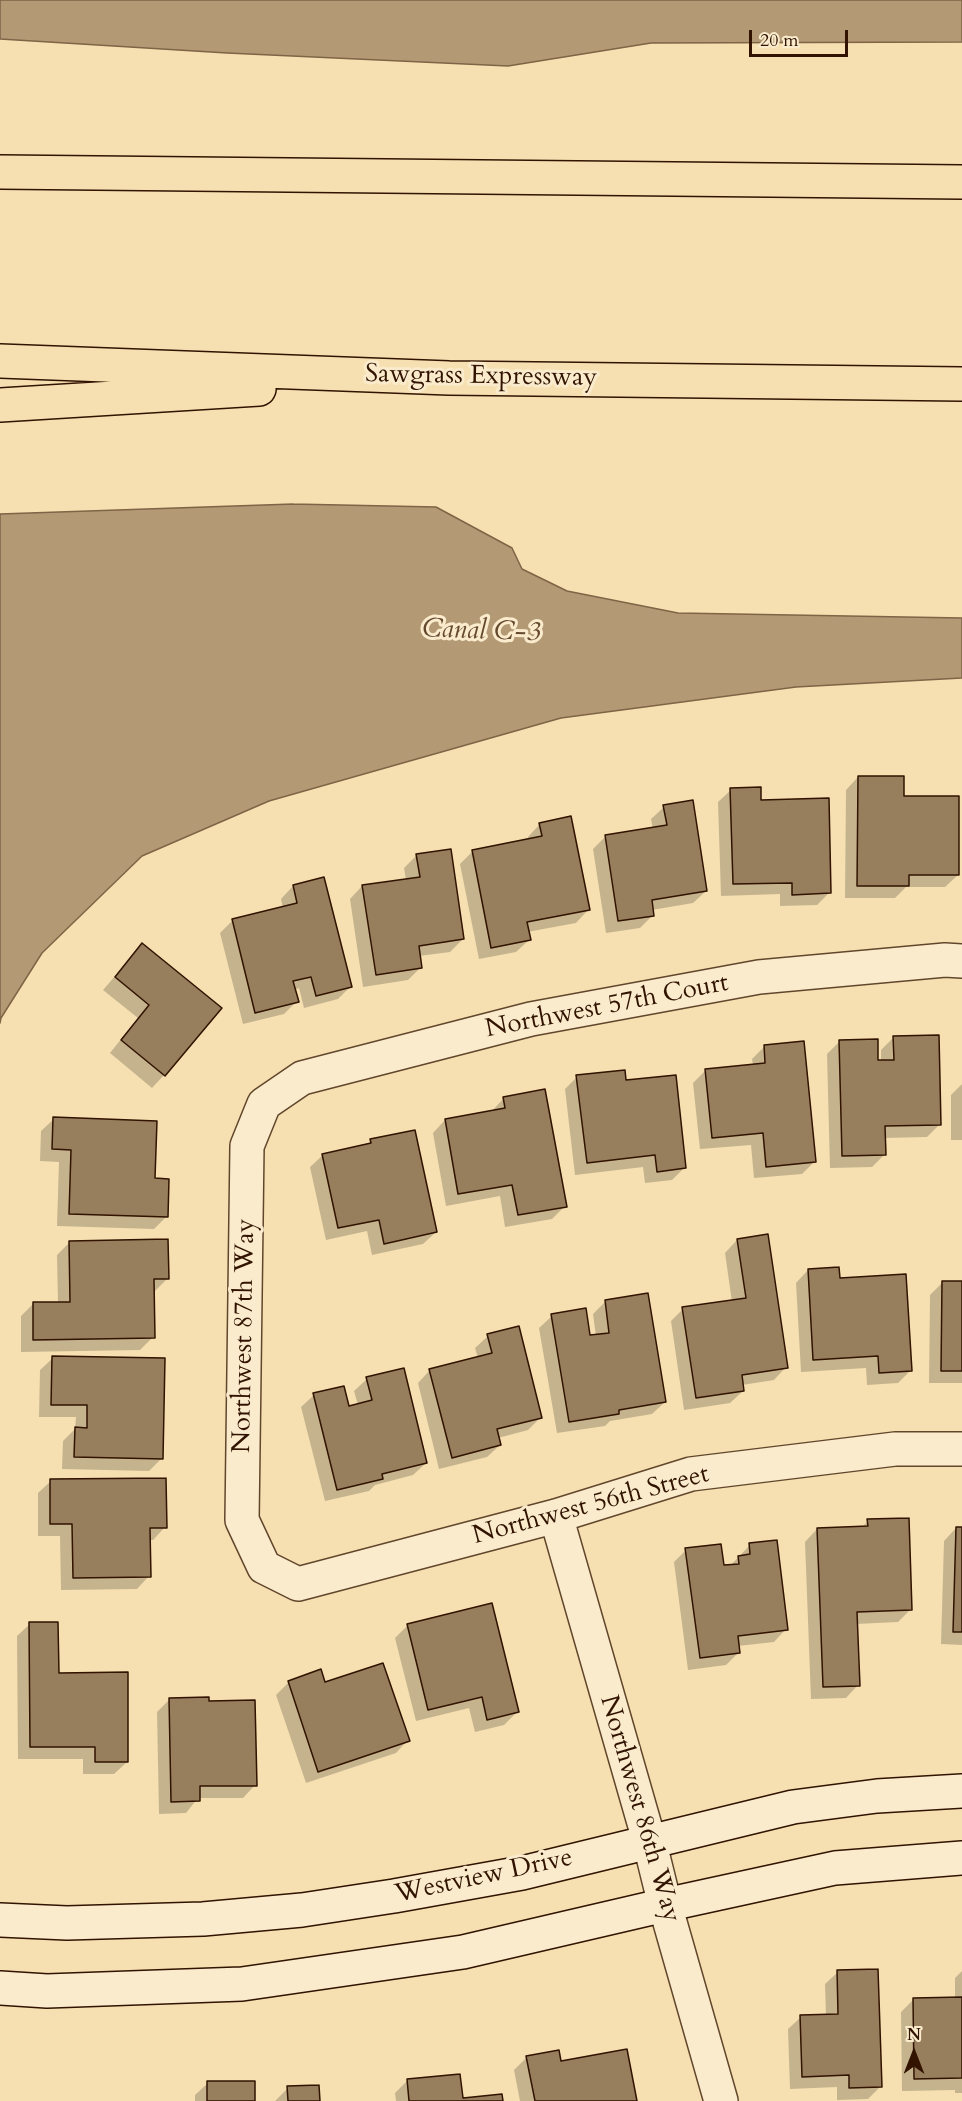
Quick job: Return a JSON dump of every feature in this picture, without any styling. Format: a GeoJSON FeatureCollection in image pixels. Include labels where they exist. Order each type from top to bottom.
{"type":"FeatureCollection","features":[{"type":"Feature","properties":{"kind":"highway"},"geometry":{"type":"LineString","coordinates":[[0,172],[962,182]]}},
{"type":"Feature","properties":{"kind":"highway","name":"Sawgrass Expressway"},"geometry":{"type":"LineString","coordinates":[[0,361],[449,378],[962,384]]}},
{"type":"Feature","properties":{"kind":"highway"},"geometry":{"type":"LineString","coordinates":[[0,405],[449,378]]}},
{"type":"Feature","properties":{"kind":"street","name":"Northwest 57th Court"},"geometry":{"type":"LineString","coordinates":[[264,1104],[302,1078],[531,1019],[759,977],[945,960],[962,961]]}},
{"type":"Feature","properties":{"kind":"street","name":"Northwest 87th Way"},"geometry":{"type":"LineString","coordinates":[[264,1104],[247,1146],[242,1520],[264,1567]]}},
{"type":"Feature","properties":{"kind":"street","name":"Northwest 56th Street"},"geometry":{"type":"LineString","coordinates":[[264,1567],[298,1584],[556,1516],[691,1474],[895,1449],[962,1449]]}},
{"type":"Feature","properties":{"kind":"street","name":"Northwest 86th Way"},"geometry":{"type":"LineString","coordinates":[[556,1516],[721,2101]]}},
{"type":"Feature","properties":{"kind":"street","name":"Westview Drive"},"geometry":{"type":"LineString","coordinates":[[0,1920],[67,1923],[192,1920],[302,1910],[522,1873],[649,1840],[792,1807],[877,1796],[962,1791]]}},
{"type":"Feature","properties":{"kind":"street"},"geometry":{"type":"LineString","coordinates":[[0,1988],[47,1991],[242,1984],[463,1952],[836,1868],[962,1858]]}},
{"type":"Feature","properties":{"kind":"water"},"geometry":{"type":"Polygon","coordinates":[[[0,0],[962,0],[962,42],[651,43],[508,66],[227,53],[0,39],[0,0]]]}},
{"type":"Feature","properties":{"kind":"water","name":"Canal C-3"},"geometry":{"type":"Polygon","coordinates":[[[293,504],[436,507],[512,548],[522,569],[567,591],[678,613],[962,618],[962,678],[796,687],[561,718],[269,801],[142,856],[42,953],[0,1023],[0,514],[293,504]]]}},
{"type":"Feature","properties":{"kind":"building"},"geometry":{"type":"Polygon","coordinates":[[[858,776],[904,776],[904,796],[959,796],[959,875],[909,875],[909,886],[857,886],[858,776]]]}},
{"type":"Feature","properties":{"kind":"building"},"geometry":{"type":"Polygon","coordinates":[[[761,787],[761,800],[829,798],[831,893],[792,895],[792,883],[733,884],[730,788],[761,787]]]}},
{"type":"Feature","properties":{"kind":"building"},"geometry":{"type":"Polygon","coordinates":[[[693,800],[707,891],[652,900],[654,916],[618,921],[605,835],[667,825],[663,805],[693,800]]]}},
{"type":"Feature","properties":{"kind":"building"},"geometry":{"type":"Polygon","coordinates":[[[571,816],[590,910],[527,922],[531,940],[491,948],[472,850],[542,836],[539,823],[571,816]]]}},
{"type":"Feature","properties":{"kind":"building"},"geometry":{"type":"Polygon","coordinates":[[[451,849],[464,939],[419,946],[422,968],[376,975],[362,885],[420,877],[416,854],[451,849]]]}},
{"type":"Feature","properties":{"kind":"building"},"geometry":{"type":"Polygon","coordinates":[[[324,877],[352,987],[316,996],[311,977],[293,981],[299,1002],[255,1013],[232,919],[297,903],[293,885],[324,877]]]}},
{"type":"Feature","properties":{"kind":"building"},"geometry":{"type":"Polygon","coordinates":[[[142,943],[222,1008],[165,1076],[121,1040],[149,1005],[115,977],[142,943]]]}},
{"type":"Feature","properties":{"kind":"building"},"geometry":{"type":"Polygon","coordinates":[[[939,1035],[941,1125],[885,1126],[886,1155],[842,1156],[839,1040],[878,1039],[878,1060],[894,1060],[893,1036],[939,1035]]]}},
{"type":"Feature","properties":{"kind":"building"},"geometry":{"type":"Polygon","coordinates":[[[804,1041],[816,1162],[766,1167],[763,1133],[712,1138],[705,1069],[765,1063],[764,1045],[804,1041]]]}},
{"type":"Feature","properties":{"kind":"building"},"geometry":{"type":"Polygon","coordinates":[[[625,1070],[626,1080],[676,1075],[686,1168],[657,1172],[655,1155],[587,1163],[576,1075],[625,1070]]]}},
{"type":"Feature","properties":{"kind":"building"},"geometry":{"type":"Polygon","coordinates":[[[545,1089],[567,1207],[518,1215],[512,1185],[458,1194],[445,1119],[505,1108],[503,1097],[545,1089]]]}},
{"type":"Feature","properties":{"kind":"building"},"geometry":{"type":"Polygon","coordinates":[[[53,1117],[157,1121],[155,1178],[169,1179],[168,1217],[69,1214],[71,1150],[52,1149],[53,1117]]]}},
{"type":"Feature","properties":{"kind":"building"},"geometry":{"type":"Polygon","coordinates":[[[415,1130],[437,1232],[384,1244],[379,1220],[338,1228],[322,1154],[371,1143],[370,1139],[415,1130]]]}},
{"type":"Feature","properties":{"kind":"building"},"geometry":{"type":"Polygon","coordinates":[[[768,1234],[788,1368],[742,1375],[744,1391],[696,1398],[682,1307],[746,1298],[737,1239],[768,1234]]]}},
{"type":"Feature","properties":{"kind":"building"},"geometry":{"type":"Polygon","coordinates":[[[168,1239],[169,1279],[154,1279],[155,1338],[33,1340],[33,1302],[70,1302],[69,1241],[168,1239]]]}},
{"type":"Feature","properties":{"kind":"building"},"geometry":{"type":"Polygon","coordinates":[[[839,1267],[840,1278],[906,1274],[912,1371],[879,1373],[878,1356],[813,1360],[808,1269],[839,1267]]]}},
{"type":"Feature","properties":{"kind":"building"},"geometry":{"type":"Polygon","coordinates":[[[942,1281],[962,1281],[962,1371],[941,1371],[942,1281]]]}},
{"type":"Feature","properties":{"kind":"building"},"geometry":{"type":"Polygon","coordinates":[[[648,1293],[666,1402],[619,1410],[619,1414],[569,1422],[551,1314],[586,1308],[590,1335],[609,1333],[605,1300],[648,1293]]]}},
{"type":"Feature","properties":{"kind":"building"},"geometry":{"type":"Polygon","coordinates":[[[519,1326],[542,1418],[497,1429],[501,1445],[452,1458],[429,1369],[492,1353],[487,1334],[519,1326]]]}},
{"type":"Feature","properties":{"kind":"building"},"geometry":{"type":"Polygon","coordinates":[[[52,1356],[165,1358],[163,1459],[74,1457],[75,1427],[87,1428],[87,1405],[51,1405],[52,1356]]]}},
{"type":"Feature","properties":{"kind":"building"},"geometry":{"type":"Polygon","coordinates":[[[404,1368],[427,1463],[382,1474],[383,1479],[337,1490],[313,1393],[344,1386],[349,1406],[372,1400],[366,1377],[404,1368]]]}},
{"type":"Feature","properties":{"kind":"building"},"geometry":{"type":"Polygon","coordinates":[[[166,1478],[167,1528],[150,1528],[151,1577],[73,1578],[72,1524],[50,1524],[50,1479],[166,1478]]]}},
{"type":"Feature","properties":{"kind":"building"},"geometry":{"type":"Polygon","coordinates":[[[909,1518],[912,1610],[857,1612],[860,1686],[823,1687],[817,1528],[868,1526],[867,1519],[909,1518]]]}},
{"type":"Feature","properties":{"kind":"building"},"geometry":{"type":"Polygon","coordinates":[[[956,1527],[962,1527],[962,1632],[953,1632],[956,1527]]]}},
{"type":"Feature","properties":{"kind":"building"},"geometry":{"type":"Polygon","coordinates":[[[777,1540],[788,1630],[738,1636],[740,1653],[700,1658],[685,1548],[721,1544],[724,1565],[739,1564],[738,1556],[750,1554],[749,1543],[777,1540]]]}},
{"type":"Feature","properties":{"kind":"building"},"geometry":{"type":"Polygon","coordinates":[[[492,1603],[519,1712],[487,1720],[482,1697],[428,1710],[407,1624],[492,1603]]]}},
{"type":"Feature","properties":{"kind":"building"},"geometry":{"type":"Polygon","coordinates":[[[29,1622],[58,1622],[59,1673],[128,1672],[128,1762],[95,1762],[95,1747],[30,1747],[29,1622]]]}},
{"type":"Feature","properties":{"kind":"building"},"geometry":{"type":"Polygon","coordinates":[[[383,1663],[410,1741],[318,1772],[288,1681],[321,1669],[325,1682],[383,1663]]]}},
{"type":"Feature","properties":{"kind":"building"},"geometry":{"type":"Polygon","coordinates":[[[209,1697],[209,1701],[255,1700],[257,1786],[200,1786],[200,1801],[171,1802],[169,1698],[209,1697]]]}},
{"type":"Feature","properties":{"kind":"building"},"geometry":{"type":"Polygon","coordinates":[[[878,1969],[882,2087],[849,2088],[849,2075],[802,2077],[800,2015],[838,2014],[837,1970],[878,1969]]]}},
{"type":"Feature","properties":{"kind":"building"},"geometry":{"type":"Polygon","coordinates":[[[962,1997],[962,2078],[914,2079],[913,1998],[962,1997]]]}},
{"type":"Feature","properties":{"kind":"building"},"geometry":{"type":"Polygon","coordinates":[[[627,2049],[637,2101],[535,2101],[526,2056],[559,2050],[561,2061],[627,2049]]]}},
{"type":"Feature","properties":{"kind":"building"},"geometry":{"type":"Polygon","coordinates":[[[460,2074],[463,2098],[502,2094],[503,2101],[409,2101],[407,2079],[460,2074]]]}},
{"type":"Feature","properties":{"kind":"building"},"geometry":{"type":"Polygon","coordinates":[[[207,2081],[255,2081],[255,2101],[207,2101],[207,2081]]]}},
{"type":"Feature","properties":{"kind":"building"},"geometry":{"type":"Polygon","coordinates":[[[319,2085],[320,2101],[288,2101],[287,2086],[319,2085]]]}}]}
